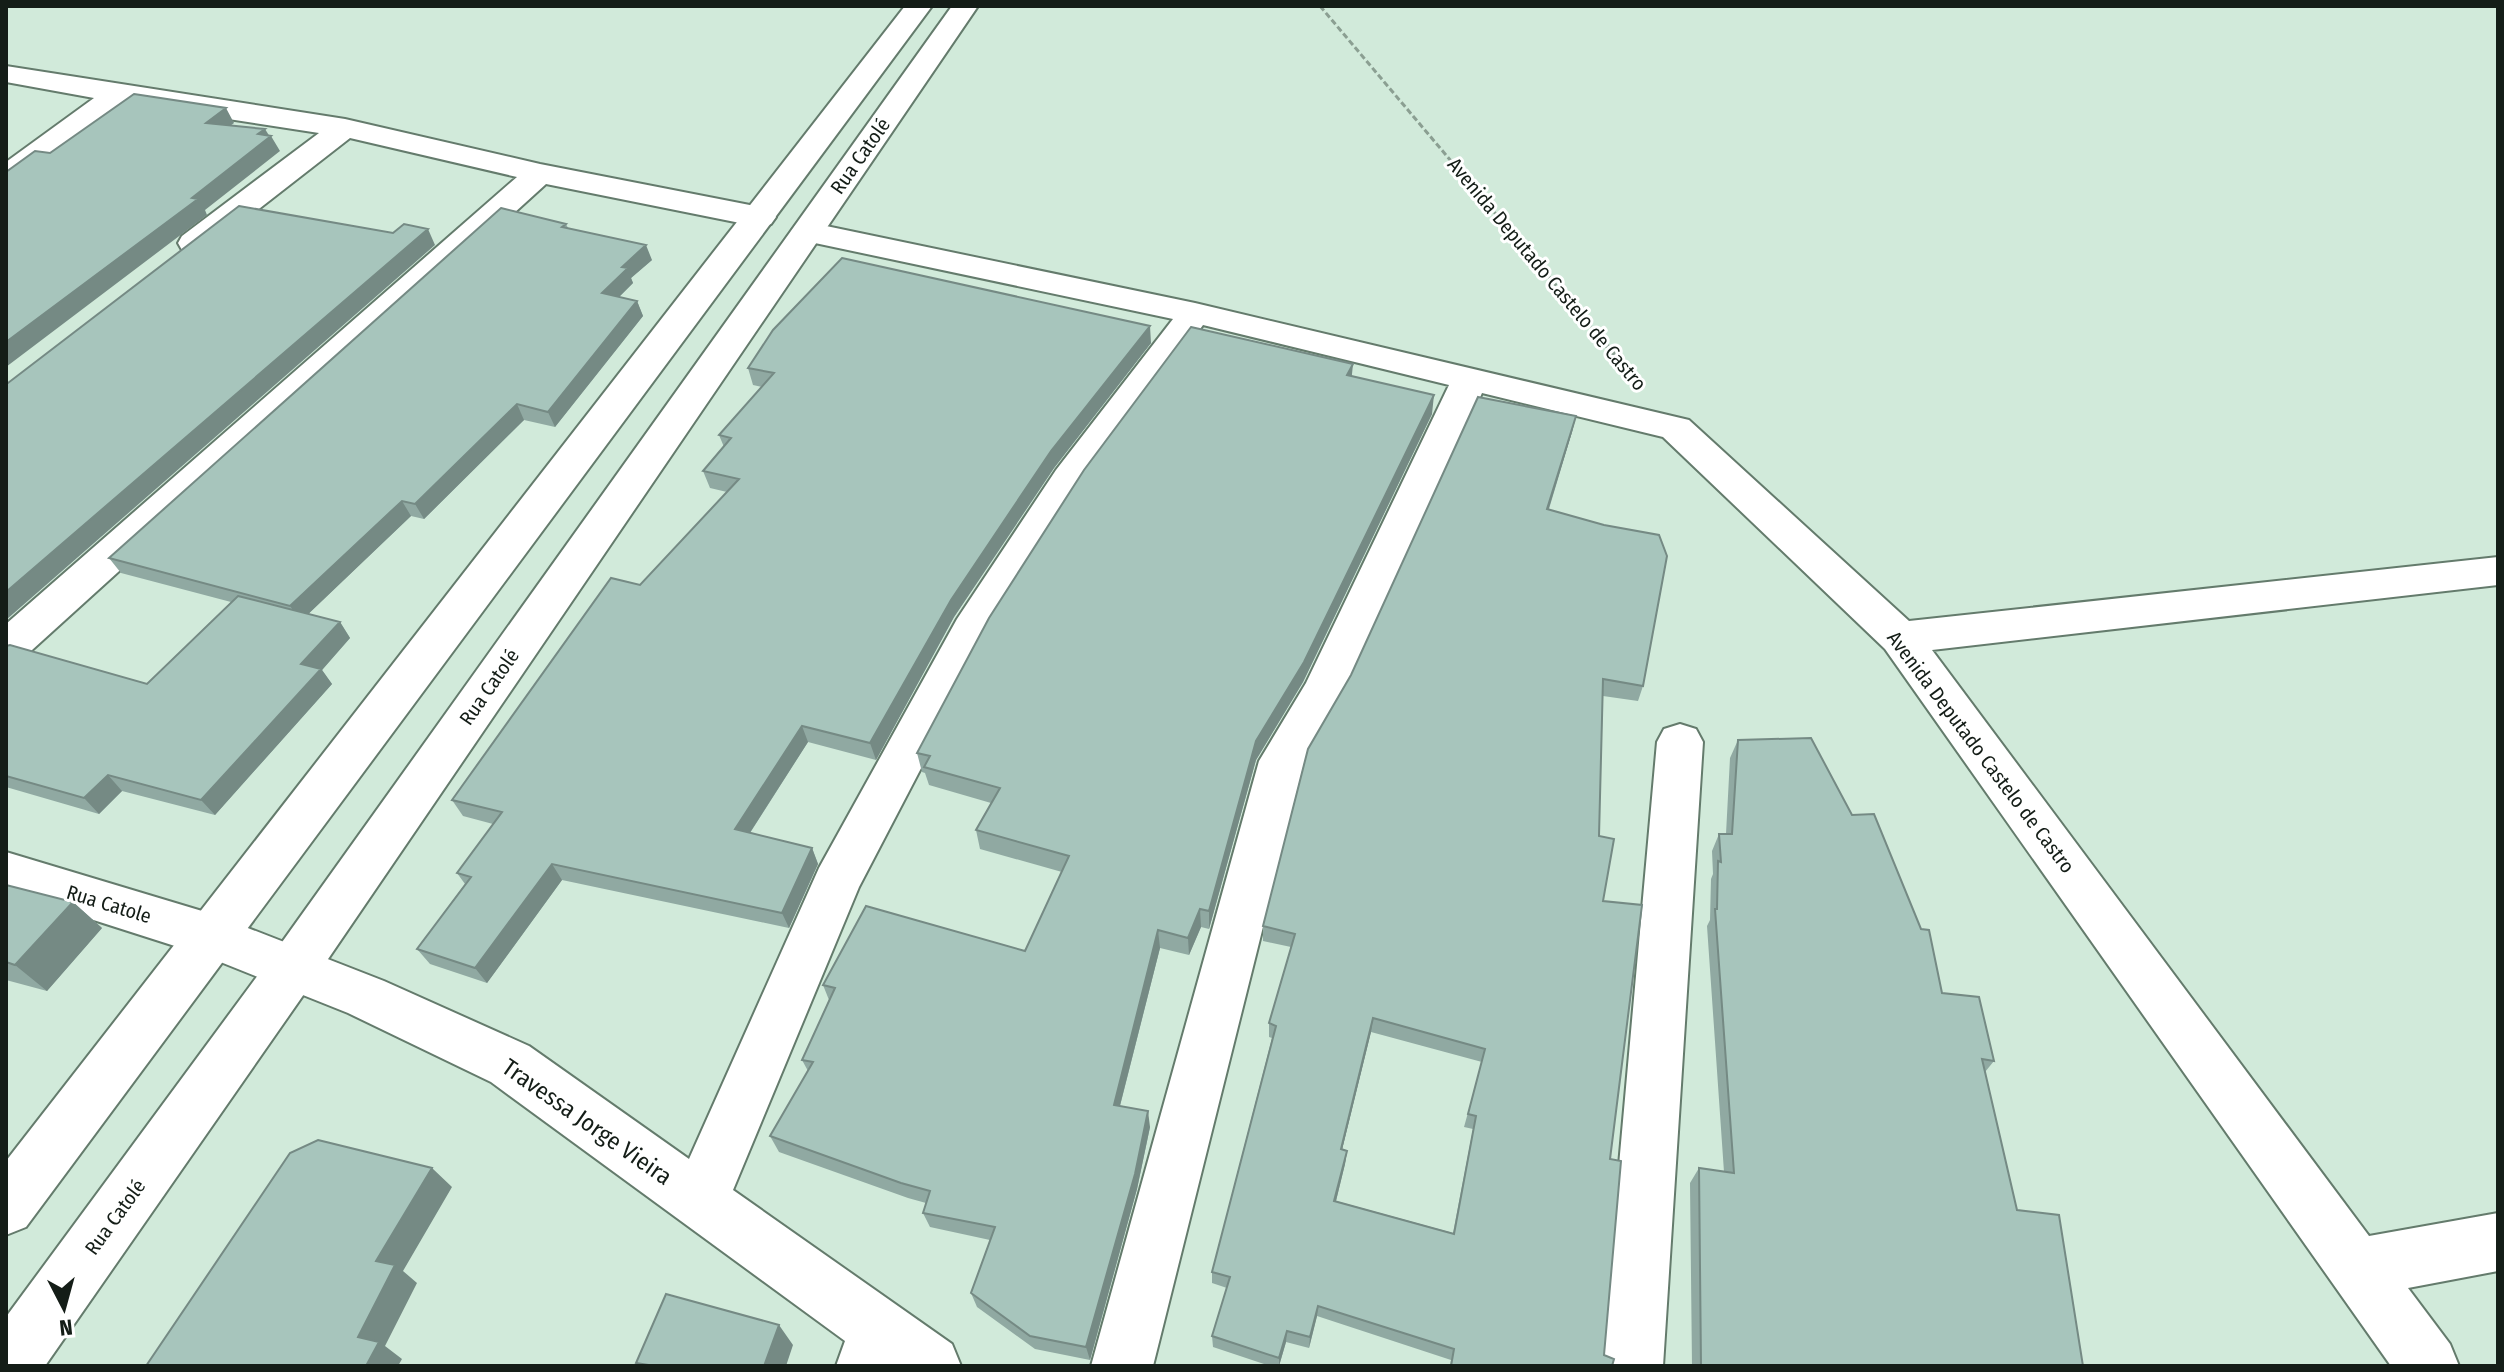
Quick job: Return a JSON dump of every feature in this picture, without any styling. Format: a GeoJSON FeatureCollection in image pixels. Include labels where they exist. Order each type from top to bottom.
{"type":"FeatureCollection","features":[{"type":"Feature","properties":{"kind":"street","name":"Rua Catolé"},"geometry":{"type":"LineString","coordinates":[[6,1207],[919,6]]}},
{"type":"Feature","properties":{"kind":"street","name":"Rua Catolé"},"geometry":{"type":"LineString","coordinates":[[8,1366],[293,968],[965,6]]}},
{"type":"Feature","properties":{"kind":"street"},"geometry":{"type":"LineString","coordinates":[[6,74],[345,128],[540,173],[760,217]]}},
{"type":"Feature","properties":{"kind":"street"},"geometry":{"type":"LineString","coordinates":[[6,177],[118,94]]}},
{"type":"Feature","properties":{"kind":"street"},"geometry":{"type":"LineString","coordinates":[[168,263],[345,128]]}},
{"type":"Feature","properties":{"kind":"street"},"geometry":{"type":"LineString","coordinates":[[6,150],[39,155]]}},
{"type":"Feature","properties":{"kind":"street"},"geometry":{"type":"LineString","coordinates":[[6,649],[540,173]]}},
{"type":"Feature","properties":{"kind":"street"},"geometry":{"type":"LineString","coordinates":[[807,232],[1195,313],[1676,428]]}},
{"type":"Feature","properties":{"kind":"street"},"geometry":{"type":"LineString","coordinates":[[700,1200],[836,883],[972,630],[1070,479],[1195,313]]}},
{"type":"Feature","properties":{"kind":"street"},"geometry":{"type":"LineString","coordinates":[[1122,1366],[1282,761],[1325,689],[1470,379]]}},
{"type":"Feature","properties":{"kind":"street","name":"Avenida Deputado Castelo de Castro"},"geometry":{"type":"LineString","coordinates":[[1676,428],[1900,638],[2428,1366]]}},
{"type":"Feature","properties":{"kind":"street"},"geometry":{"type":"LineString","coordinates":[[1900,638],[2498,571]]}},
{"type":"Feature","properties":{"kind":"street"},"geometry":{"type":"LineString","coordinates":[[1632,1366],[1680,742]]}},
{"type":"Feature","properties":{"kind":"street","name":"Rua Catole"},"geometry":{"type":"LineString","coordinates":[[6,872],[212,936]]}},
{"type":"Feature","properties":{"kind":"street","name":"Travessa Jorge Vieira"},"geometry":{"type":"LineString","coordinates":[[212,936],[366,997],[510,1064],[700,1200],[874,1347],[930,1366]]}},
{"type":"Feature","properties":{"kind":"street"},"geometry":{"type":"LineString","coordinates":[[2357,1268],[2498,1242]]}},
{"type":"Feature","properties":{"kind":"path","name":"Avenida Deputado Castelo de Castro"},"geometry":{"type":"LineString","coordinates":[[1320,6],[1676,428]]}},
{"type":"Feature","properties":{"kind":"building"},"geometry":{"type":"Polygon","coordinates":[[[134,94],[226,108],[206,123],[265,129],[258,134],[271,136],[192,198],[198,199],[6,342],[6,172],[35,151],[50,153],[134,94]]]}},
{"type":"Feature","properties":{"kind":"building"},"geometry":{"type":"Polygon","coordinates":[[[239,206],[393,233],[404,224],[428,229],[6,592],[6,384],[239,206]]]}},
{"type":"Feature","properties":{"kind":"building"},"geometry":{"type":"Polygon","coordinates":[[[501,208],[566,224],[562,227],[646,245],[622,267],[628,268],[602,293],[637,301],[548,412],[517,404],[415,504],[402,501],[290,606],[109,558],[501,208]]]}},
{"type":"Feature","properties":{"kind":"building"},"geometry":{"type":"Polygon","coordinates":[[[842,258],[1150,326],[1051,451],[951,600],[870,743],[802,726],[735,829],[812,848],[782,913],[552,864],[475,968],[417,949],[471,877],[457,873],[502,812],[452,800],[611,578],[640,585],[739,479],[703,471],[731,438],[719,435],[774,373],[748,368],[773,330],[842,258]]]}},
{"type":"Feature","properties":{"kind":"building"},"geometry":{"type":"Polygon","coordinates":[[[1191,327],[1353,364],[1347,375],[1434,395],[1304,662],[1256,741],[1209,911],[1200,909],[1188,938],[1158,930],[1114,1105],[1148,1111],[1135,1174],[1086,1347],[1030,1336],[971,1293],[995,1227],[923,1213],[930,1191],[770,1136],[813,1062],[802,1060],[835,988],[823,985],[866,906],[1025,951],[1069,856],[976,830],[1000,788],[924,767],[930,756],[917,753],[989,618],[1084,470],[1191,327]]]}},
{"type":"Feature","properties":{"kind":"building"},"geometry":{"type":"Polygon","coordinates":[[[1478,397],[1576,416],[1547,509],[1604,525],[1659,535],[1667,556],[1643,686],[1603,679],[1599,836],[1614,839],[1603,901],[1642,905],[1610,1159],[1621,1161],[1604,1355],[1614,1359],[1612,1366],[1451,1366],[1454,1349],[1318,1306],[1310,1337],[1287,1331],[1279,1358],[1212,1336],[1230,1277],[1212,1272],[1276,1026],[1269,1023],[1295,934],[1263,926],[1308,749],[1351,675],[1478,397]],[[1373,1018],[1341,1149],[1347,1151],[1334,1201],[1454,1234],[1476,1116],[1468,1114],[1485,1049],[1373,1018]]]}},
{"type":"Feature","properties":{"kind":"building"},"geometry":{"type":"Polygon","coordinates":[[[238,596],[340,622],[301,664],[321,669],[201,800],[108,775],[84,798],[6,776],[6,646],[147,684],[238,596]]]}},
{"type":"Feature","properties":{"kind":"building"},"geometry":{"type":"Polygon","coordinates":[[[1811,738],[1852,815],[1874,814],[1921,929],[1929,930],[1942,993],[1979,997],[1994,1061],[1982,1059],[2017,1210],[2059,1215],[2083,1366],[1701,1366],[1699,1168],[1734,1173],[1715,909],[1718,861],[1721,862],[1719,834],[1732,834],[1738,740],[1811,738]]]}},
{"type":"Feature","properties":{"kind":"building"},"geometry":{"type":"Polygon","coordinates":[[[6,885],[73,902],[15,965],[6,962],[6,885]]]}},
{"type":"Feature","properties":{"kind":"building"},"geometry":{"type":"Polygon","coordinates":[[[318,1140],[432,1168],[376,1261],[395,1265],[358,1337],[379,1342],[366,1366],[146,1366],[290,1153],[318,1140]]]}},
{"type":"Feature","properties":{"kind":"building"},"geometry":{"type":"Polygon","coordinates":[[[666,1294],[779,1325],[764,1366],[655,1366],[636,1363],[666,1294]]]}}]}
